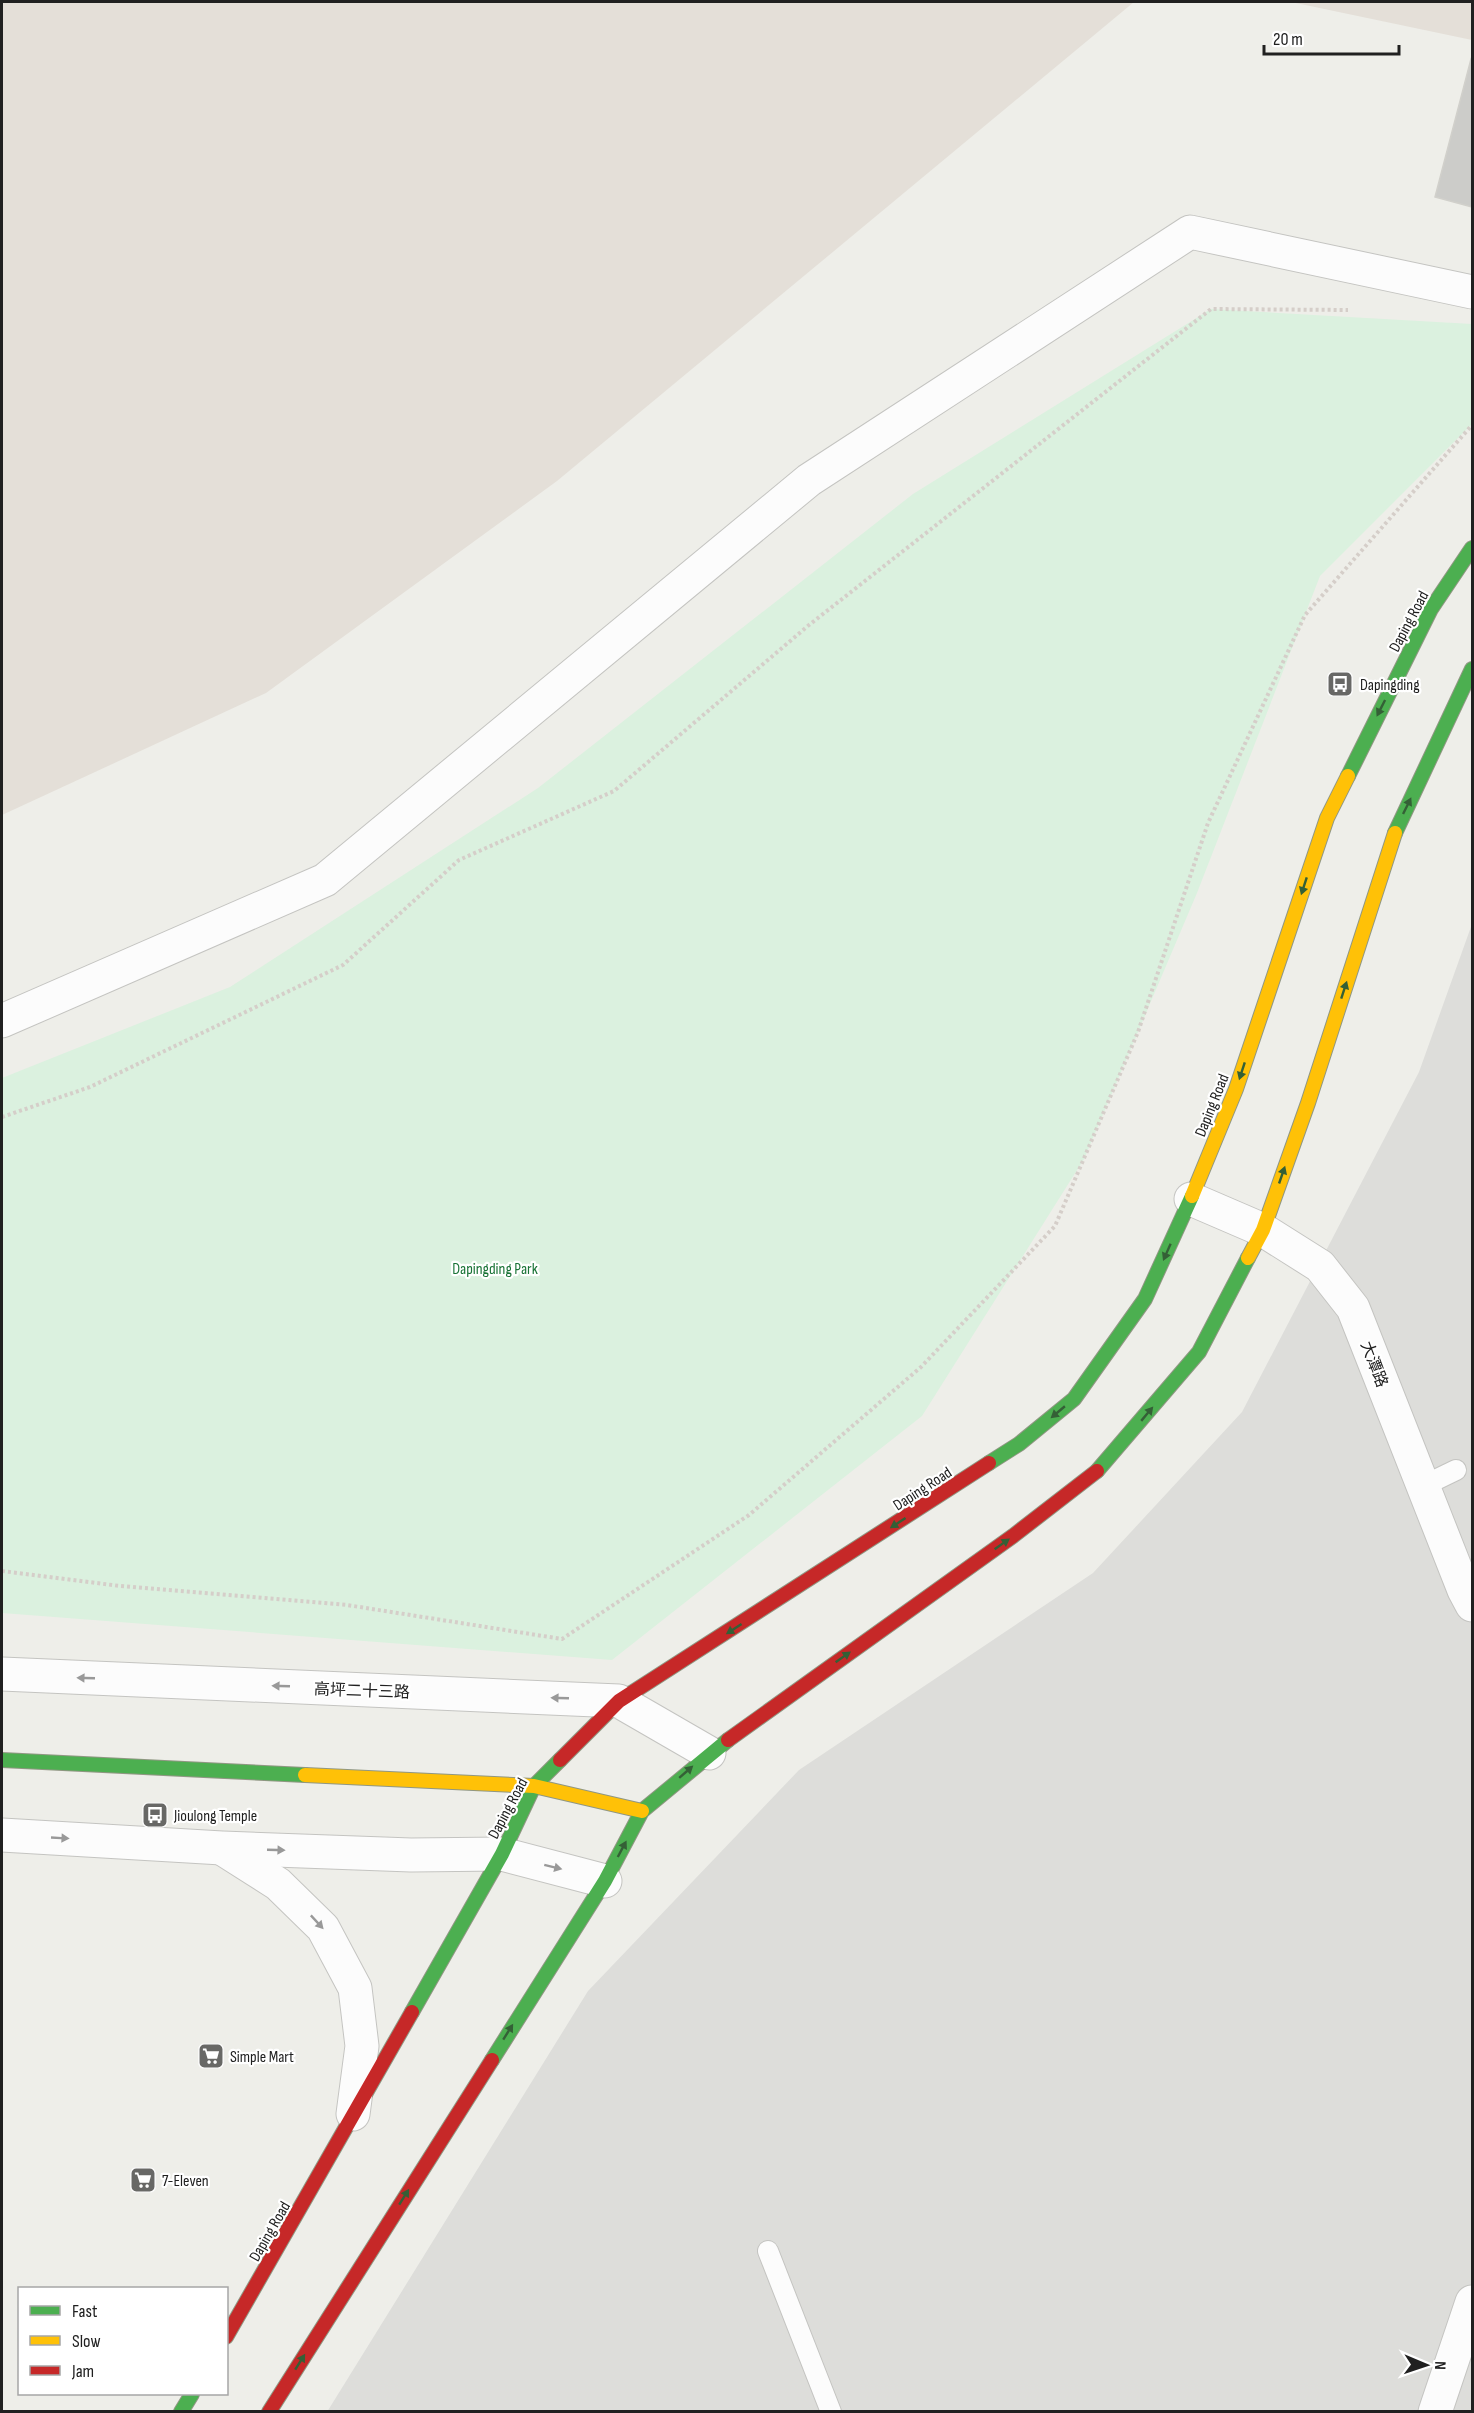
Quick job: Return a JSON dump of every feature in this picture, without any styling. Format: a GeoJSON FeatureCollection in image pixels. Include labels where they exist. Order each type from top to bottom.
{"type":"FeatureCollection","features":[{"type":"Feature","properties":{"kind":"street"},"geometry":{"type":"LineString","coordinates":[[2,1021],[325,880],[809,480],[1190,232],[1473,291]]}},
{"type":"Feature","properties":{"kind":"street","name":"Daping Road"},"geometry":{"type":"LineString","coordinates":[[228,2334],[353,2119],[502,1854],[534,1786],[619,1701],[1019,1444],[1074,1399],[1145,1299],[1191,1199],[1236,1089],[1327,818],[1431,609],[1473,548]]}},
{"type":"Feature","properties":{"kind":"street"},"geometry":{"type":"LineString","coordinates":[[269,2412],[605,1881],[642,1811],[709,1753],[1013,1536],[1101,1468],[1199,1352],[1263,1230],[1308,1102],[1397,826],[1473,669]]}},
{"type":"Feature","properties":{"kind":"street","name":"大潭路"},"geometry":{"type":"LineString","coordinates":[[1191,1199],[1263,1230],[1320,1266],[1353,1308],[1464,1590],[1473,1605]]}},
{"type":"Feature","properties":{"kind":"street","name":"高坪二十三路"},"geometry":{"type":"LineString","coordinates":[[2,1674],[619,1701],[709,1753]]}},
{"type":"Feature","properties":{"kind":"street"},"geometry":{"type":"LineString","coordinates":[[2,1760],[534,1786],[642,1811]]}},
{"type":"Feature","properties":{"kind":"street"},"geometry":{"type":"LineString","coordinates":[[2,1834],[222,1848],[411,1855],[502,1854],[605,1881]]}},
{"type":"Feature","properties":{"kind":"street"},"geometry":{"type":"LineString","coordinates":[[222,1848],[278,1884],[323,1928],[355,1988],[362,2046],[353,2119]]}},
{"type":"Feature","properties":{"kind":"street"},"geometry":{"type":"LineString","coordinates":[[1435,2412],[1473,2302]]}},
{"type":"Feature","properties":{"kind":"street"},"geometry":{"type":"LineString","coordinates":[[182,2412],[191,2395]]}},
{"type":"Feature","properties":{"kind":"lane"},"geometry":{"type":"LineString","coordinates":[[1423,1486],[1456,1470]]}},
{"type":"Feature","properties":{"kind":"lane"},"geometry":{"type":"LineString","coordinates":[[768,2251],[831,2412]]}},
{"type":"Feature","properties":{"kind":"path"},"geometry":{"type":"LineString","coordinates":[[2,1116],[90,1087],[344,965],[459,860],[614,791],[809,625],[1211,309],[1360,310]]}},
{"type":"Feature","properties":{"kind":"path"},"geometry":{"type":"LineString","coordinates":[[2,1571],[120,1586],[347,1605],[562,1639],[749,1515],[921,1367],[1055,1226],[1138,1032],[1208,823],[1305,615],[1473,425]]}},
{"type":"Feature","properties":{"kind":"shaded area"},"geometry":{"type":"Polygon","coordinates":[[[2,2],[1134,2],[557,481],[266,693],[2,815],[2,2]]]}},
{"type":"Feature","properties":{"kind":"shaded area"},"geometry":{"type":"Polygon","coordinates":[[[1291,2],[1472,2],[1472,40],[1291,2]]]}},
{"type":"Feature","properties":{"kind":"shaded area"},"geometry":{"type":"Polygon","coordinates":[[[1472,924],[1472,2411],[327,2412],[588,1991],[799,1770],[1093,1573],[1242,1412],[1419,1072],[1472,924]]]}},
{"type":"Feature","properties":{"kind":"green space","name":"Dapingding Park"},"geometry":{"type":"Polygon","coordinates":[[[1211,309],[1472,324],[1472,424],[1320,576],[1197,893],[1084,1159],[922,1416],[612,1660],[2,1613],[2,1078],[230,987],[538,788],[913,494],[1211,309]]]}},
{"type":"Feature","properties":{"kind":"building"},"geometry":{"type":"Polygon","coordinates":[[[1472,60],[1472,207],[1435,197],[1472,60]]]}},
{"type":"Feature","properties":{"kind":"traffic: fast"},"geometry":{"type":"LineString","coordinates":[[1348,776],[1431,609],[1472,548]]}},
{"type":"Feature","properties":{"kind":"traffic: fast"},"geometry":{"type":"LineString","coordinates":[[1395,833],[1472,669]]}},
{"type":"Feature","properties":{"kind":"traffic: fast"},"geometry":{"type":"LineString","coordinates":[[989,1463],[1019,1444],[1074,1399],[1145,1299],[1192,1196]]}},
{"type":"Feature","properties":{"kind":"traffic: fast"},"geometry":{"type":"LineString","coordinates":[[1097,1471],[1199,1352],[1248,1258]]}},
{"type":"Feature","properties":{"kind":"traffic: fast"},"geometry":{"type":"LineString","coordinates":[[492,2060],[605,1881],[642,1811],[728,1740]]}},
{"type":"Feature","properties":{"kind":"traffic: fast"},"geometry":{"type":"LineString","coordinates":[[2,1760],[305,1775]]}},
{"type":"Feature","properties":{"kind":"traffic: fast"},"geometry":{"type":"LineString","coordinates":[[412,2012],[502,1854],[534,1786],[560,1760]]}},
{"type":"Feature","properties":{"kind":"traffic: fast"},"geometry":{"type":"LineString","coordinates":[[181,2412],[191,2395]]}},
{"type":"Feature","properties":{"kind":"traffic: slow"},"geometry":{"type":"LineString","coordinates":[[1192,1196],[1236,1089],[1327,818],[1348,776]]}},
{"type":"Feature","properties":{"kind":"traffic: slow"},"geometry":{"type":"LineString","coordinates":[[1248,1258],[1263,1230],[1308,1103],[1395,833]]}},
{"type":"Feature","properties":{"kind":"traffic: slow"},"geometry":{"type":"LineString","coordinates":[[305,1775],[534,1786],[642,1811]]}},
{"type":"Feature","properties":{"kind":"traffic: jam"},"geometry":{"type":"LineString","coordinates":[[560,1760],[619,1701],[989,1463]]}},
{"type":"Feature","properties":{"kind":"traffic: jam"},"geometry":{"type":"LineString","coordinates":[[728,1740],[1013,1536],[1097,1471]]}},
{"type":"Feature","properties":{"kind":"traffic: jam"},"geometry":{"type":"LineString","coordinates":[[228,2334],[412,2012]]}},
{"type":"Feature","properties":{"kind":"traffic: jam"},"geometry":{"type":"LineString","coordinates":[[269,2412],[492,2060]]}},
{"type":"Feature","properties":{"kind":"place","name":"Dapingding"},"geometry":{"type":"Point","coordinates":[1340,684]}},
{"type":"Feature","properties":{"kind":"place","name":"Jioulong Temple"},"geometry":{"type":"Point","coordinates":[155,1815]}},
{"type":"Feature","properties":{"kind":"place","name":"Simple Mart"},"geometry":{"type":"Point","coordinates":[211,2056]}},
{"type":"Feature","properties":{"kind":"place","name":"7-Eleven"},"geometry":{"type":"Point","coordinates":[143,2180]}}]}
